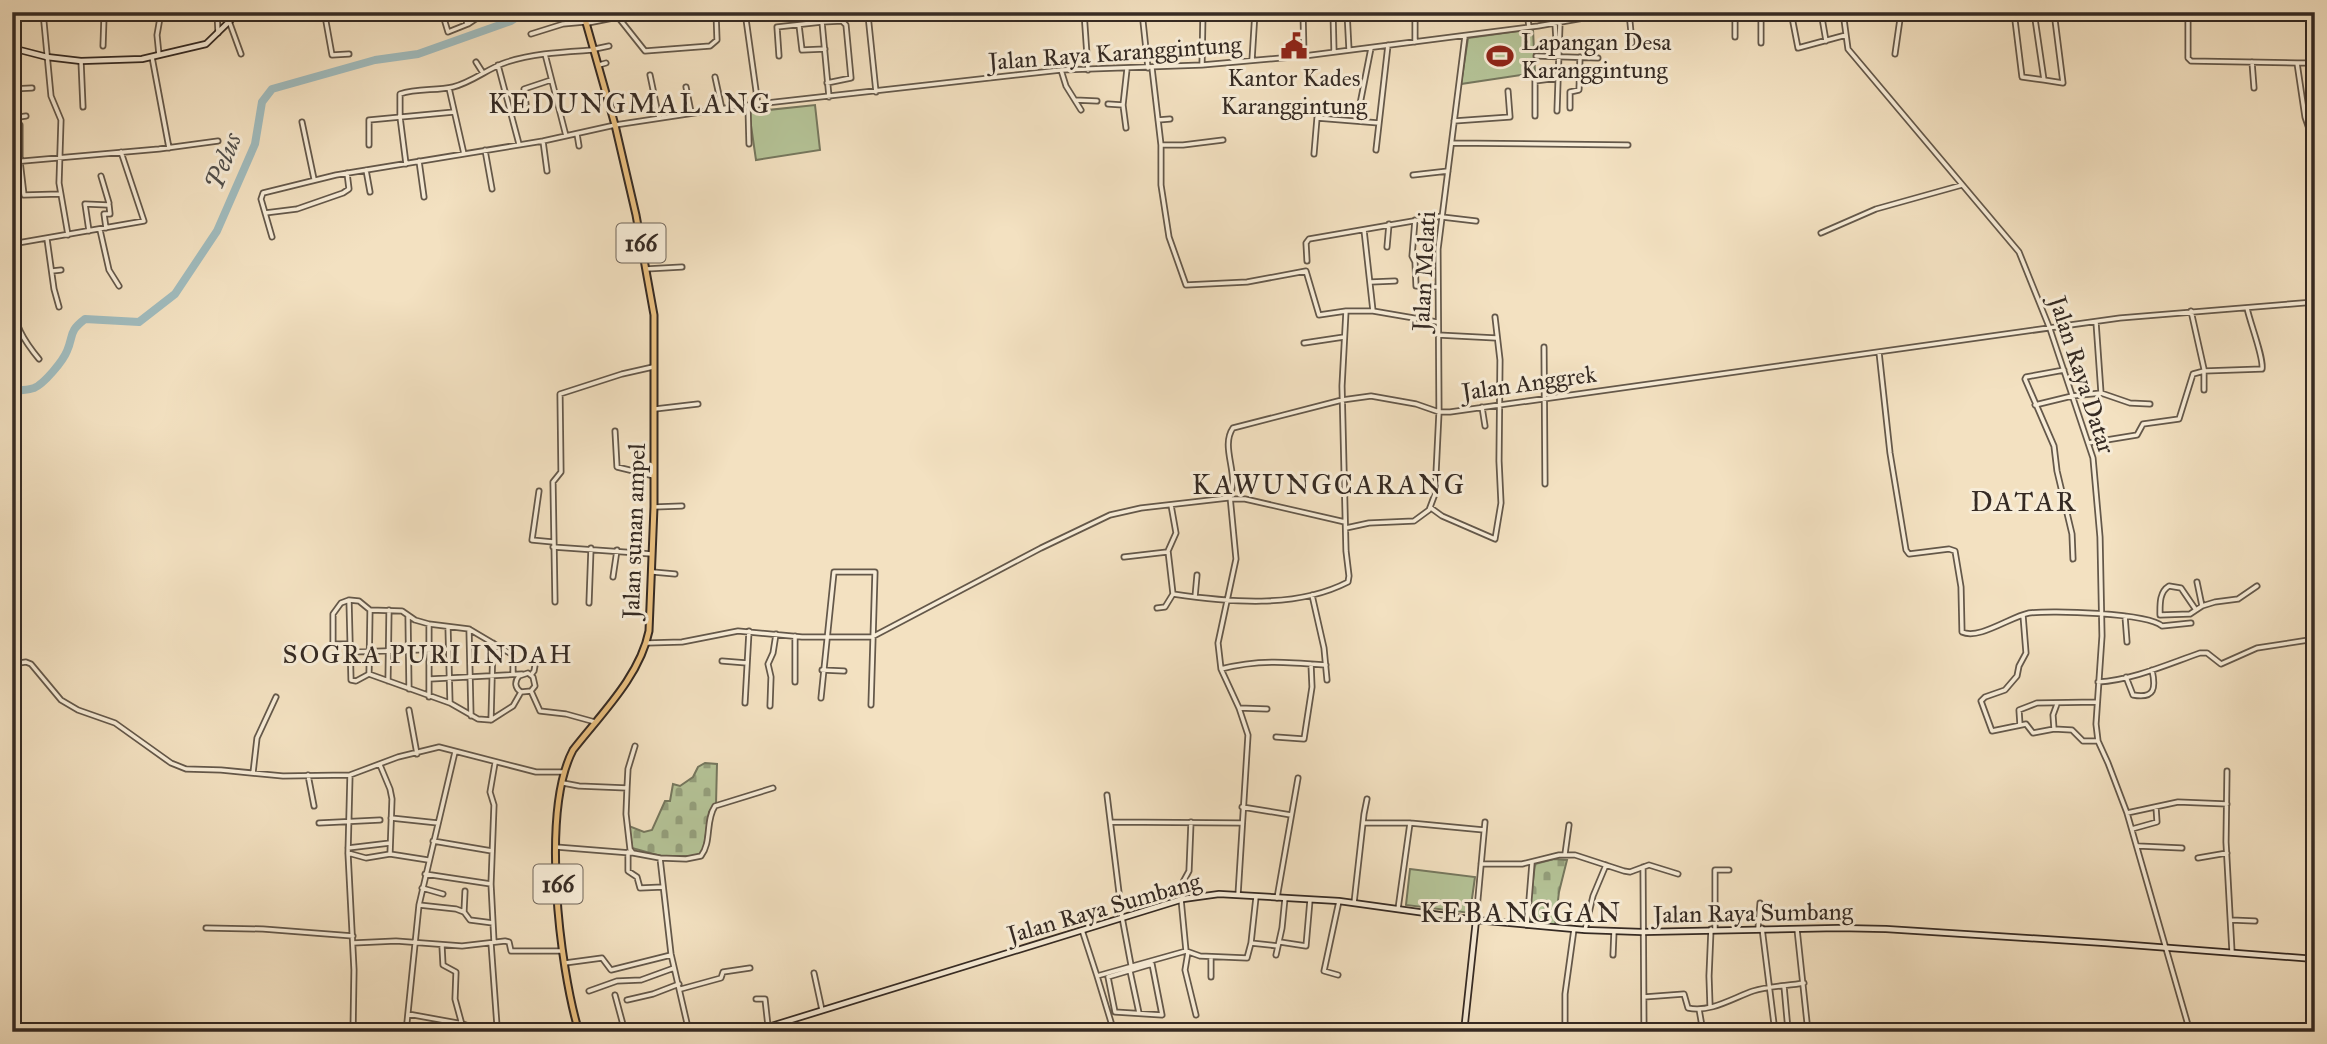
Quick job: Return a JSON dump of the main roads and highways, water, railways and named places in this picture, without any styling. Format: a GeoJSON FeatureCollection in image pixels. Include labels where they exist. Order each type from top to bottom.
{"type":"FeatureCollection","features":[{"type":"Feature","properties":{"kind":"main road","name":"Jalan sunan ampel"},"geometry":{"type":"LineString","coordinates":[[579,1032],[562,951],[556,848],[561,782],[573,751],[634,671],[647,643],[654,554],[655,409],[654,315],[646,269],[615,125],[583,12]]}},
{"type":"Feature","properties":{"kind":"waterway","name":"Pelus"},"geometry":{"type":"LineString","coordinates":[[12,392],[34,388],[48,377],[65,355],[74,331],[85,319],[139,322],[175,294],[217,231],[255,144],[262,102],[272,89],[375,60],[418,54],[511,21],[525,12]]}},
{"type":"Feature","properties":{"kind":"place","name":"Kantor Kades Karanggintung"},"geometry":{"type":"Point","coordinates":[1294,46]}},
{"type":"Feature","properties":{"kind":"place","name":"Lapangan Desa Karanggintung"},"geometry":{"type":"Point","coordinates":[1500,56]}},
{"type":"Feature","properties":{"kind":"district","name":"KEDUNGMALANG"},"geometry":{"type":"Point","coordinates":[630,103]}},
{"type":"Feature","properties":{"kind":"district","name":"KAWUNGCARANG"},"geometry":{"type":"Point","coordinates":[1329,484]}},
{"type":"Feature","properties":{"kind":"district","name":"DATAR"},"geometry":{"type":"Point","coordinates":[2024,501]}},
{"type":"Feature","properties":{"kind":"district","name":"SOGRA PURI INDAH"},"geometry":{"type":"Point","coordinates":[428,654]}},
{"type":"Feature","properties":{"kind":"district","name":"KEBANGGAN"},"geometry":{"type":"Point","coordinates":[1521,912]}}]}
